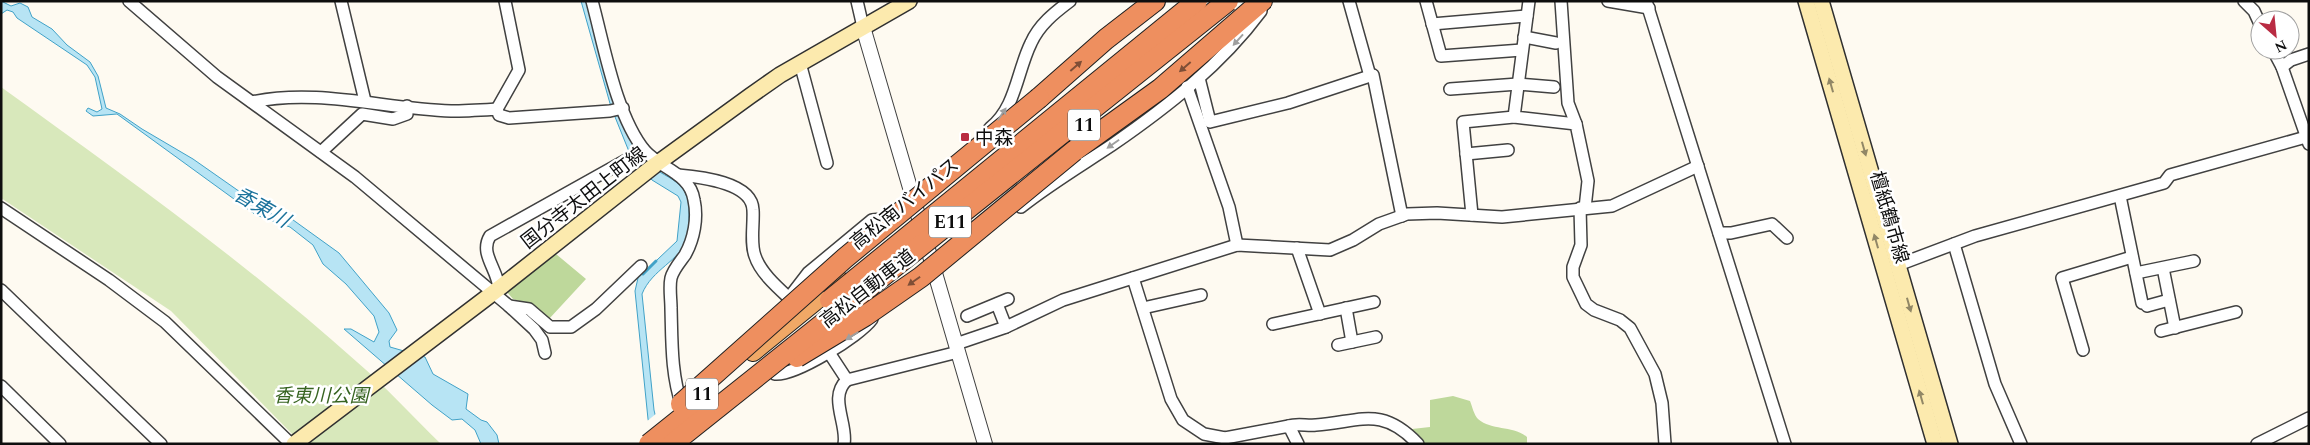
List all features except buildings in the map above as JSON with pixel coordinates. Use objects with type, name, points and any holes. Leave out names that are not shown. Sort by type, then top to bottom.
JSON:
[{"type":"highway","points":[[636,444],[845,258],[1039,98],[1106,39],[1155,1]]},
{"type":"highway","name":"高松南バイパス","points":[[640,444],[919,216],[1198,1]]},
{"type":"highway","name":"高松自動車道","points":[[648,444],[773,347],[1198,1]]},
{"type":"highway","name":"高松自動車道","points":[[672,444],[1228,1]]},
{"type":"highway","name":"11","points":[[691,442],[1240,1]]},
{"type":"highway","points":[[732,396],[865,316],[921,276],[1074,151],[1160,89],[1262,1]]},
{"type":"main road","name":"国分寺太田上町線","points":[[293,443],[492,293],[652,168],[750,96],[800,63],[909,1]]},
{"type":"main road","name":"檀紙鶴市線","points":[[1806,1],[1935,444]]},
{"type":"main road","name":"檀紙鶴市線","points":[[1821,1],[1950,444]]},
{"type":"street","points":[[129,1],[217,77],[354,177],[509,306],[534,329],[542,340],[545,353]]},
{"type":"street","points":[[341,1],[365,101]]},
{"type":"street","points":[[505,1],[519,70],[497,109],[499,115],[508,118],[617,110]]},
{"type":"street","points":[[592,1],[617,110],[638,153],[652,168],[678,175],[704,177],[737,188],[748,196],[753,206],[754,256],[763,270],[789,298]]},
{"type":"street","points":[[857,1],[984,444]]},
{"type":"street","points":[[912,190],[994,125],[1015,91],[1023,62],[1032,41],[1052,15],[1070,1]]},
{"type":"street","points":[[929,250],[953,257],[965,251],[1032,198],[1139,125],[1199,78],[1241,37],[1267,1]]},
{"type":"street","points":[[1349,1],[1370,76]]},
{"type":"street","points":[[1426,1],[1442,56],[1522,50]]},
{"type":"street","points":[[1514,117],[1529,1]]},
{"type":"street","points":[[1561,1],[1568,103],[1576,124],[1588,181],[1583,208],[1581,246],[1573,267],[1573,277],[1586,304],[1594,310],[1620,320],[1630,328],[1655,374],[1662,403],[1665,444]]},
{"type":"street","points":[[1608,1],[1647,5],[1786,444]]},
{"type":"street","points":[[1432,24],[1527,16]]},
{"type":"street","points":[[1524,37],[1556,43]]},
{"type":"street","points":[[2282,67],[2291,60],[2309,54]]},
{"type":"street","points":[[1898,265],[1954,244],[2164,183],[2170,175],[2308,141],[2304,114],[2278,60]]},
{"type":"street","points":[[800,63],[827,163]]},
{"type":"street","points":[[1205,123],[1288,102],[1373,75],[1402,216]]},
{"type":"street","points":[[1199,78],[1205,123],[1229,207],[1237,246]]},
{"type":"street","points":[[1450,89],[1518,84],[1554,87]]},
{"type":"street","points":[[1187,87],[1205,123]]},
{"type":"street","points":[[252,102],[284,97],[327,97],[450,111],[497,109]]},
{"type":"street","points":[[321,152],[362,114],[393,119],[407,114],[407,106]]},
{"type":"street","points":[[1472,215],[1463,122],[1514,117],[1576,124]]},
{"type":"street","points":[[1466,154],[1508,150]]},
{"type":"street","points":[[492,293],[498,278],[485,252],[485,244],[490,236],[638,153]]},
{"type":"street","points":[[844,444],[839,400],[841,385],[847,380],[957,348],[1064,300],[1237,246],[1330,250],[1353,240],[1379,224],[1402,216],[1437,213],[1502,217],[1612,206],[1698,166]]},
{"type":"street","points":[[678,175],[692,190],[696,213],[689,247],[671,279],[673,367],[691,442]]},
{"type":"street","points":[[2120,196],[2132,257],[2144,304],[2169,300]]},
{"type":"street","points":[[1,208],[109,280],[165,322],[293,443]]},
{"type":"street","points":[[734,367],[808,273],[872,220],[879,217],[919,216]]},
{"type":"street","points":[[1719,233],[1731,233],[1772,224],[1787,238]]},
{"type":"street","points":[[1954,244],[1995,384],[2021,444]]},
{"type":"street","points":[[1297,248],[1320,314]]},
{"type":"street","points":[[2083,350],[2062,278],[2132,257]]},
{"type":"street","points":[[2136,273],[2194,261]]},
{"type":"street","points":[[509,306],[528,309],[550,327],[572,327],[596,309],[640,266]]},
{"type":"street","points":[[2163,268],[2175,328]]},
{"type":"street","points":[[1134,278],[1171,399],[1183,420],[1204,434],[1225,438]]},
{"type":"street","points":[[775,374],[793,371],[869,324],[878,312],[887,291],[887,284]]},
{"type":"street","points":[[1,290],[161,444]]},
{"type":"street","points":[[1143,308],[1201,295]]},
{"type":"street","points":[[967,316],[1002,302],[1006,327]]},
{"type":"street","points":[[1273,324],[1374,302]]},
{"type":"street","points":[[1346,308],[1352,342]]},
{"type":"street","points":[[2161,331],[2236,312]]},
{"type":"street","points":[[1338,345],[1376,337]]},
{"type":"street","points":[[828,350],[847,380]]},
{"type":"street","points":[[1,386],[60,444]]},
{"type":"street","points":[[1208,444],[1225,438],[1289,426],[1315,425],[1364,417],[1376,418],[1399,428],[1418,444]]},
{"type":"street","points":[[2257,444],[2309,418]]},
{"type":"street","points":[[1289,426],[1298,444]]},
{"type":"green space","name":"香東川公園","points":[[1,87],[183,220],[271,289],[368,372],[441,444],[302,444],[171,311],[1,198]]},
{"type":"green space","points":[[556,254],[586,279],[549,319],[530,305],[513,299],[507,292]]},
{"type":"green space","points":[[1453,396],[1470,401],[1474,413],[1484,423],[1521,433],[1527,437],[1527,444],[1423,444],[1413,434],[1412,429],[1430,427],[1430,400]]},
{"type":"water","points":[[1,1],[11,6],[20,3],[28,7],[32,17],[52,29],[67,45],[90,62],[98,76],[106,108],[120,114],[193,159],[273,215],[289,217],[339,253],[389,313],[397,330],[389,341],[390,347],[425,357],[433,374],[468,394],[466,409],[487,422],[497,435],[499,444],[481,444],[475,430],[462,419],[452,420],[432,405],[344,329],[351,329],[374,342],[379,332],[374,316],[346,284],[323,264],[313,245],[290,227],[256,215],[117,114],[93,116],[86,111],[88,108],[97,112],[102,109],[95,77],[87,65],[17,18],[13,12],[7,10],[1,14]]},
{"type":"water","points":[[581,1],[589,1],[614,96],[636,150],[651,167],[677,183],[688,199],[689,229],[687,239],[678,253],[652,278],[642,294],[654,410],[662,444],[654,444],[648,419],[635,291],[638,278],[677,241],[681,202],[678,196],[652,180],[630,154],[611,107]]},
{"type":"pier","points":[[657,413],[664,443],[651,444],[646,422]]},
{"type":"waterway","points":[[643,274],[656,261]]},
{"type":"place","name":"中森","points":[[965,137]]},
{"type":"water label","name":"香東川","points":[[262,207]]}]
